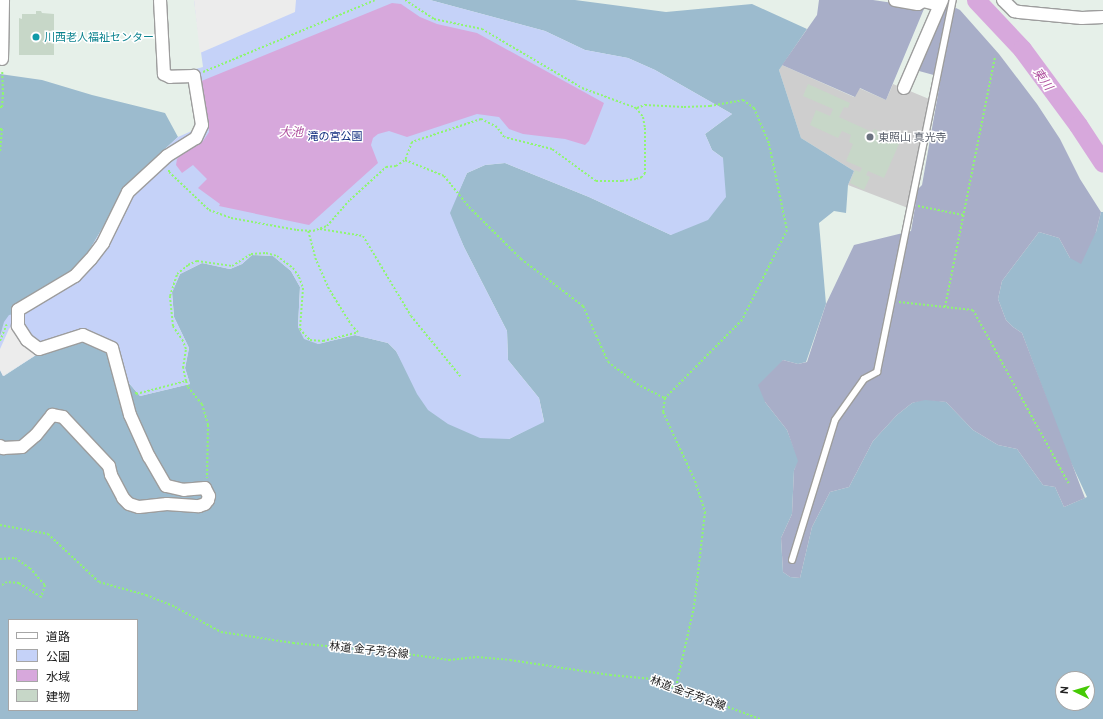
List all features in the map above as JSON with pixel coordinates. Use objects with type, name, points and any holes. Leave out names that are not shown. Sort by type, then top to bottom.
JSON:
[{"type":"street","points":[[2,59],[3,0]]},
{"type":"street","points":[[0,446],[3,448],[22,447],[36,435],[52,415],[63,417],[109,466],[111,475],[123,498],[129,504],[140,507],[167,504],[199,506],[205,504],[208,500],[209,496],[206,489],[184,490],[166,486],[149,457],[130,415],[112,348],[83,336],[39,349],[27,340],[18,326],[18,310],[75,276],[91,258],[103,243],[128,192],[167,156],[196,138],[202,124],[194,76],[170,77],[164,74],[160,0]]},
{"type":"street","points":[[894,0],[918,4],[923,1],[941,2],[904,88]]},
{"type":"street","points":[[1004,0],[1014,11],[1019,12],[1082,18],[1103,17]]},
{"type":"lane","points":[[792,560],[835,420],[864,379],[877,372],[953,0]]},
{"type":"path","points":[[194,76],[375,0]]},
{"type":"path","points":[[169,172],[209,210],[230,218],[308,231],[327,226],[350,200],[386,167],[396,166],[405,160],[412,142],[481,119],[497,127],[504,137],[552,149],[596,181],[622,181],[636,179],[642,177],[645,173],[643,117],[636,108],[582,88],[482,29],[434,19],[405,0]]},
{"type":"path","points":[[945,307],[995,56]]},
{"type":"path","points":[[0,107],[2,107],[3,94],[2,59]]},
{"type":"path","points":[[636,108],[645,105],[684,108],[710,106],[743,100],[754,108],[768,144],[787,230],[742,320],[665,398],[663,412],[695,481],[705,512],[694,606],[676,687]]},
{"type":"path","points":[[0,129],[2,129],[0,151]]},
{"type":"path","points":[[405,160],[444,176],[469,207],[521,258],[583,306],[608,362],[637,384],[665,398]]},
{"type":"path","points":[[911,205],[963,215]]},
{"type":"path","points":[[319,229],[363,236],[411,316],[461,377]]},
{"type":"path","points":[[206,489],[208,425],[202,404],[188,387],[186,382],[183,368],[186,349],[183,341],[173,326],[170,296],[177,274],[188,265],[197,261],[232,266],[251,254],[266,253],[277,256],[293,268],[299,277],[302,288],[300,329],[310,340],[323,342],[358,332],[329,289],[316,260],[308,231]]},
{"type":"path","points":[[892,301],[973,310],[1069,484]]},
{"type":"path","points":[[135,390],[136,394],[186,382]]},
{"type":"path","name":"林道 金子芳谷線","points":[[0,524],[48,534],[98,582],[146,595],[175,607],[221,632],[293,643],[393,652],[449,660],[477,657],[510,660],[610,675],[653,679],[760,719]]},
{"type":"path","points":[[0,560],[15,558],[30,568],[46,585],[41,597],[19,582],[6,582],[0,586]]},
{"type":"shaded area","points":[[194,0],[296,0],[295,12],[200,53]]},
{"type":"shaded area","points":[[430,0],[575,0],[666,12],[752,4],[807,29],[779,70],[801,138],[854,171],[848,185],[846,213],[834,211],[819,223],[826,304],[806,362],[798,364],[783,360],[765,402],[787,430],[799,461],[794,470],[792,514],[781,538],[783,572],[790,577],[800,578],[812,527],[830,492],[849,487],[873,441],[897,415],[912,403],[925,399],[946,402],[973,430],[998,445],[1017,449],[1043,485],[1055,487],[1064,507],[1087,497],[1067,454],[1022,333],[1006,320],[998,299],[1002,281],[1039,232],[1059,238],[1070,258],[1096,232],[1101,212],[1103,212],[1103,719],[0,719],[0,370],[4,376],[36,355],[84,340],[103,348],[113,360],[115,371],[128,382],[140,396],[190,384],[185,368],[189,348],[174,317],[172,292],[180,274],[202,263],[230,269],[242,264],[252,255],[273,256],[291,271],[300,287],[298,327],[318,344],[355,335],[388,343],[396,351],[404,365],[509,439],[544,421],[539,398],[508,360],[507,331],[464,247],[449,213],[467,173],[485,165],[505,163],[589,197],[671,235],[723,158],[712,150],[705,134],[732,114],[655,70],[628,58],[585,50],[545,31]]},
{"type":"shaded area","points":[[819,0],[873,0],[920,7],[926,4],[886,100],[860,88],[855,97],[782,65],[817,15]]},
{"type":"shaded area","points":[[944,7],[956,8],[960,10],[999,54],[1037,104],[1060,139],[1080,179],[1101,212],[1096,232],[1081,264],[1070,258],[1059,238],[1039,232],[1002,281],[998,299],[1006,320],[1022,333],[1085,498],[1064,507],[1055,487],[1043,485],[1017,449],[998,445],[973,430],[946,402],[925,400],[912,403],[897,415],[873,441],[849,487],[830,492],[812,527],[800,578],[790,577],[783,572],[781,538],[792,514],[794,470],[798,461],[787,430],[765,402],[758,385],[783,360],[798,364],[807,362],[826,304],[854,245],[911,231],[918,189],[922,185],[941,77],[919,71]]},
{"type":"shaded area","points":[[782,65],[854,97],[859,88],[886,100],[893,84],[929,99],[908,208],[848,185],[854,171],[801,138],[779,70]]},
{"type":"shaded area","points":[[0,74],[42,80],[92,95],[165,113],[178,137],[145,167],[116,205],[80,266],[14,314],[0,336]]},
{"type":"shaded area","points":[[14,323],[24,343],[36,355],[3,376],[0,370],[0,349],[9,329]]},
{"type":"green space","name":"滝の宮公園","points":[[194,0],[430,0],[545,31],[585,50],[628,58],[655,70],[732,114],[705,134],[712,150],[723,158],[726,197],[708,220],[671,235],[589,197],[505,163],[485,165],[467,173],[450,213],[464,247],[507,331],[508,360],[539,398],[544,422],[509,439],[480,438],[448,424],[428,410],[417,394],[396,351],[388,343],[355,335],[318,344],[304,339],[298,327],[300,287],[291,271],[273,256],[252,255],[242,264],[230,269],[202,263],[180,274],[172,293],[174,317],[189,348],[185,368],[190,384],[140,396],[128,382],[115,371],[113,360],[103,348],[84,340],[36,355],[3,376],[0,370],[0,336],[4,322],[9,315],[14,314],[80,266],[116,205],[145,167],[178,137],[194,130],[197,122],[191,89],[192,70],[203,67]]},
{"type":"water","name":"大池","points":[[392,3],[401,4],[420,17],[437,24],[477,33],[604,103],[589,141],[585,145],[565,139],[523,134],[509,129],[499,117],[477,114],[407,137],[389,131],[378,134],[373,138],[371,145],[378,163],[309,225],[219,206],[220,204],[198,188],[207,179],[193,165],[182,173],[176,165],[177,159],[182,153],[203,141],[209,132],[208,119],[199,82]]},
{"type":"building","name":"川西老人福祉センター","points":[[36,11],[54,14],[54,55],[19,55],[19,18],[22,19],[22,14],[36,14]]},
{"type":"building","name":"東照山 真光寺","points":[[808,84],[850,103],[848,108],[844,107],[839,117],[872,132],[874,129],[890,136],[888,139],[899,144],[884,178],[868,171],[866,175],[870,177],[864,190],[850,183],[855,170],[860,172],[862,168],[846,161],[853,144],[849,142],[851,135],[842,131],[838,138],[810,125],[816,110],[830,116],[833,109],[803,96]]},
{"type":"waterway","name":"東川","points":[[976,0],[1022,49],[1078,125],[1103,163]]},
{"type":"place","name":"川西老人福祉センター","points":[[36,37]]},
{"type":"place","name":"東照山 真光寺","points":[[870,137]]}]
